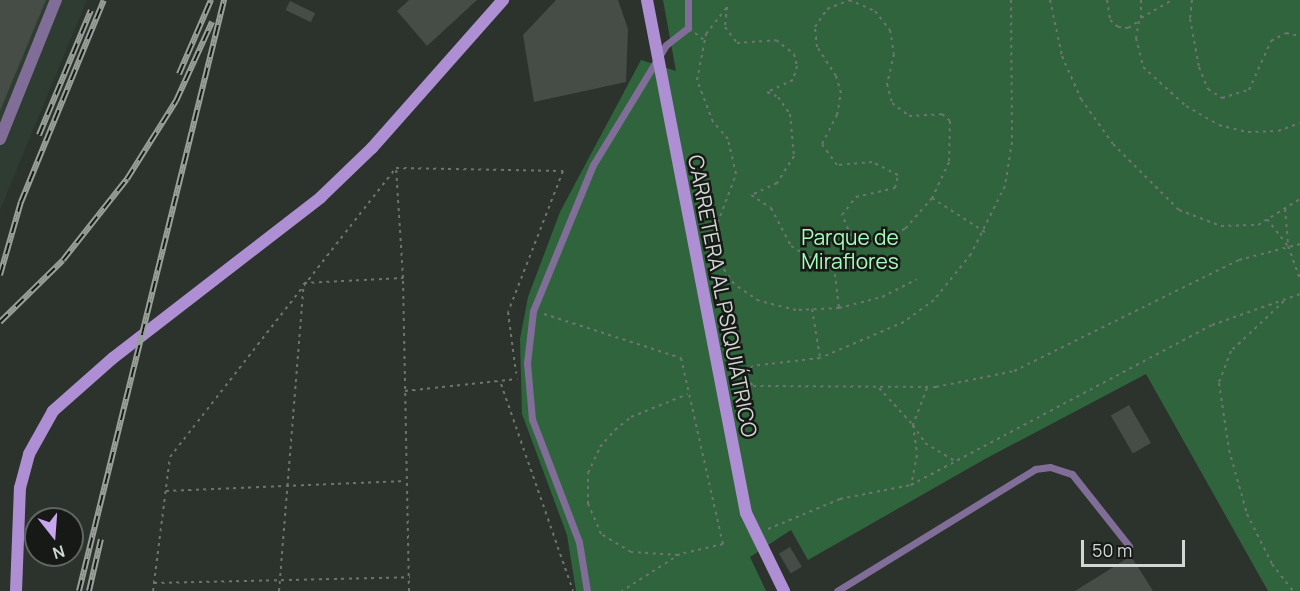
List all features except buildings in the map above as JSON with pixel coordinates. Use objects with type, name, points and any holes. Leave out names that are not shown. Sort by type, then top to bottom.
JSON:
[{"type":"street","points":[[0,139],[56,0]]},
{"type":"street","points":[[16,591],[17,515],[33,447],[66,399],[131,345],[321,197],[372,148],[502,0]]},
{"type":"street","name":"CARRETERA AL PSIQUIÁTRICO","points":[[647,0],[746,513],[784,591]]},
{"type":"lane","points":[[587,591],[579,542],[532,418],[527,363],[533,311],[593,165],[657,58],[688,28],[692,20],[688,0]]},
{"type":"lane","points":[[837,591],[1035,469],[1050,467],[1072,474],[1086,487],[1129,546]]},
{"type":"path","points":[[849,0],[875,11],[890,30],[894,54],[887,84],[892,103],[909,116],[948,115],[949,162],[932,198],[904,229],[890,237],[859,239],[845,230],[842,215],[850,201],[890,192],[898,175],[872,162],[837,165],[822,144],[837,115],[841,93],[836,76],[817,47],[815,27],[827,9],[838,2],[849,0]]},
{"type":"path","points":[[1011,0],[1012,142],[1005,186],[985,232],[934,300],[873,339],[820,358],[752,366],[747,381],[753,386],[928,387],[1014,371],[1191,282],[1288,246],[1300,244]]},
{"type":"path","points":[[1050,0],[1062,56],[1081,99],[1147,183],[1179,210],[1221,226],[1258,225],[1300,198]]},
{"type":"path","points":[[1107,0],[1110,20],[1118,27],[1128,28],[1139,21],[1136,38],[1143,67],[1186,106],[1219,125],[1248,132],[1278,131],[1300,123]]},
{"type":"path","points":[[1141,0],[1142,18],[1172,0]]},
{"type":"path","points":[[1192,0],[1190,19],[1200,73],[1208,89],[1222,98],[1249,90],[1275,38],[1290,32],[1300,36]]},
{"type":"path","points":[[838,308],[833,259],[809,257],[791,246],[771,208],[751,195],[777,183],[794,156],[790,114],[778,97],[767,92],[793,80],[797,61],[790,48],[776,40],[736,43],[725,27],[727,7],[706,34],[697,80],[713,122],[733,152],[736,174],[715,230],[719,262],[734,284],[759,301],[812,309],[838,308],[882,297],[917,279]]},
{"type":"path","points":[[396,168],[403,278],[409,591]]},
{"type":"path","points":[[153,591],[170,458],[304,283],[396,168]]},
{"type":"path","points":[[396,168],[563,171],[508,312],[517,381],[405,391]]},
{"type":"path","points":[[932,198],[985,232]]},
{"type":"path","points":[[1284,209],[1288,246],[1300,279]]},
{"type":"path","points":[[1267,219],[1288,246]]},
{"type":"path","points":[[304,283],[403,278]]},
{"type":"path","points":[[279,591],[304,283]]},
{"type":"path","points":[[764,530],[840,499],[911,485],[1212,325],[1300,294]]},
{"type":"path","points":[[1286,299],[1231,351],[1219,383],[1229,450],[1247,514],[1272,564],[1293,591]]},
{"type":"path","points":[[812,309],[820,358]]},
{"type":"path","points":[[533,311],[681,358],[723,544],[680,555],[622,591]]},
{"type":"path","points":[[501,383],[573,591]]},
{"type":"path","points":[[878,387],[913,425],[925,443],[957,462]]},
{"type":"path","points":[[911,485],[917,455],[913,425],[928,387]]},
{"type":"path","points":[[680,555],[631,552],[602,534],[588,504],[588,473],[600,447],[631,417],[688,394]]},
{"type":"path","points":[[166,491],[407,481]]},
{"type":"path","points":[[154,583],[410,577]]},
{"type":"shaded area","points":[[0,0],[87,0],[0,210]]},
{"type":"green space","name":"Parque de Miraflores","points":[[663,0],[1300,0],[1300,591],[1268,591],[1146,374],[985,459],[808,560],[791,530],[750,557],[766,591],[576,591],[567,535],[522,414],[520,339],[528,297],[560,212],[641,60],[676,71]]},
{"type":"railway","points":[[0,275],[21,202],[104,0]]},
{"type":"railway","points":[[179,74],[211,0]]},
{"type":"railway","points":[[79,591],[224,0]]},
{"type":"railway","points":[[39,135],[91,10]]},
{"type":"railway","points":[[0,322],[63,260],[127,179],[176,101],[212,22]]},
{"type":"railway","points":[[89,591],[101,539]]}]
